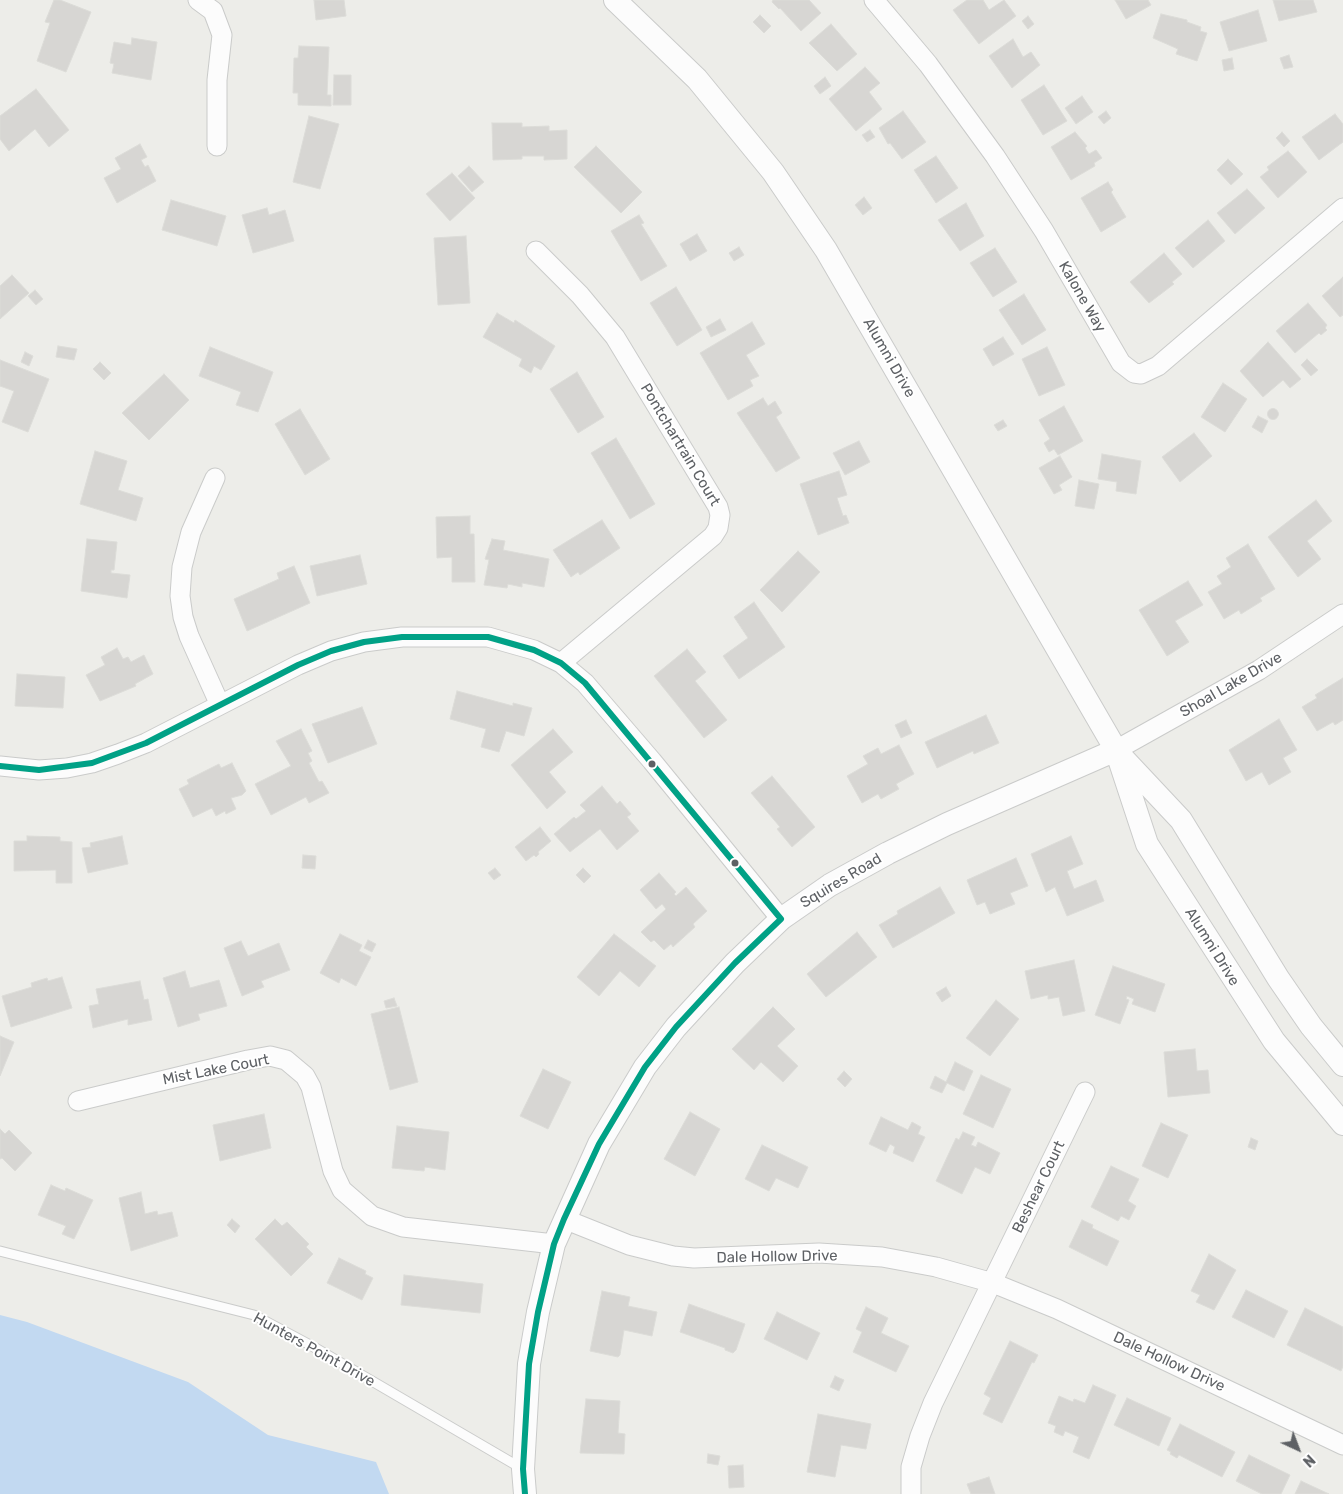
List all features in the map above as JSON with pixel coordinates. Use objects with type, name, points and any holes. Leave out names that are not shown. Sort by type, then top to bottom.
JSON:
[{"type":"street","points":[[198,0],[213,11],[222,35],[218,80],[217,146]]},
{"type":"street","name":"Alumni Drive","points":[[615,0],[697,79],[773,172],[826,250],[1116,750],[1146,844],[1274,1041],[1343,1124]]},
{"type":"street","name":"Kalone Way","points":[[874,0],[928,64],[995,156],[1044,231],[1120,363],[1134,373],[1141,374],[1158,366],[1343,208]]},
{"type":"street","name":"Pontchartrain Court","points":[[536,251],[580,295],[615,337],[718,507],[720,515],[718,528],[713,536],[562,663]]},
{"type":"street","points":[[215,478],[190,532],[182,567],[180,596],[182,617],[220,705]]},
{"type":"street","name":"Shoal Lake Drive","points":[[1116,750],[1260,670],[1343,614]]},
{"type":"street","points":[[0,766],[39,770],[92,763],[146,743],[272,678],[332,651],[364,642],[402,637],[488,637],[534,650],[562,663],[604,703],[781,919]]},
{"type":"street","name":"Alumni Drive","points":[[1116,750],[1181,820],[1278,978],[1343,1065]]},
{"type":"street","name":"Squires Road","points":[[525,1494],[523,1469],[529,1364],[538,1312],[554,1244],[564,1218],[599,1144],[645,1067],[676,1027],[735,963],[781,919],[830,886],[888,853],[947,824],[1116,750]]},
{"type":"street","name":"Mist Lake Court","points":[[78,1100],[248,1060],[270,1056],[286,1060],[305,1076],[311,1088],[333,1171],[342,1190],[372,1216],[403,1227],[554,1244]]},
{"type":"street","name":"Beshear Court","points":[[993,1283],[1085,1092]]},
{"type":"street","name":"Dale Hollow Drive","points":[[564,1218],[629,1245],[673,1256],[694,1258],[819,1253],[882,1257],[936,1267],[993,1283],[1074,1317],[1343,1445]]},
{"type":"street","points":[[911,1494],[911,1467],[920,1436],[993,1283]]},
{"type":"lane","name":"Hunters Point Drive","points":[[0,1250],[254,1315],[312,1346],[523,1469]]},
{"type":"water","points":[[0,1315],[27,1322],[188,1382],[268,1435],[376,1462],[389,1494],[0,1494]]},
{"type":"building","points":[[54,0],[60,0],[91,12],[66,72],[37,61],[50,23],[45,22]]},
{"type":"building","points":[[314,0],[344,0],[346,16],[316,20]]},
{"type":"building","points":[[773,0],[809,0],[821,13],[801,31],[772,2]]},
{"type":"building","points":[[967,0],[983,0],[989,10],[1004,0],[1016,16],[979,44],[953,10]]},
{"type":"building","points":[[1115,0],[1148,0],[1151,5],[1126,19]]},
{"type":"building","points":[[1273,0],[1313,0],[1317,12],[1279,21]]},
{"type":"building","points":[[1258,10],[1267,41],[1229,51],[1220,22]]},
{"type":"building","points":[[1161,14],[1187,20],[1187,22],[1201,27],[1200,31],[1207,33],[1197,61],[1176,54],[1178,49],[1153,38]]},
{"type":"building","points":[[760,15],[771,26],[764,33],[753,22]]},
{"type":"building","points":[[1028,16],[1034,24],[1028,29],[1022,21]]},
{"type":"building","points":[[831,24],[857,54],[837,71],[809,43]]},
{"type":"building","points":[[132,38],[157,42],[151,80],[112,73],[114,64],[110,63],[114,42],[131,45]]},
{"type":"building","points":[[1013,39],[1023,57],[1031,52],[1040,65],[1012,88],[989,56]]},
{"type":"building","points":[[299,46],[329,47],[327,95],[331,95],[331,106],[298,105],[298,93],[293,93],[294,58],[298,58]]},
{"type":"building","points":[[1289,55],[1293,67],[1284,69],[1280,58]]},
{"type":"building","points":[[1232,58],[1234,69],[1224,71],[1222,60]]},
{"type":"building","points":[[865,67],[880,83],[869,92],[882,109],[856,131],[829,99]]},
{"type":"building","points":[[334,75],[351,75],[351,105],[333,105]]},
{"type":"building","points":[[825,77],[831,86],[820,94],[814,86]]},
{"type":"building","points":[[1044,85],[1067,121],[1043,135],[1021,100]]},
{"type":"building","points":[[36,89],[69,130],[49,147],[35,129],[9,151],[0,139],[0,116]]},
{"type":"building","points":[[1082,96],[1093,112],[1076,124],[1065,108]]},
{"type":"building","points":[[903,111],[926,142],[902,159],[890,143],[888,144],[879,128]]},
{"type":"building","points":[[1106,111],[1111,118],[1104,124],[1098,117]]},
{"type":"building","points":[[1335,114],[1343,124],[1343,142],[1319,160],[1302,137]]},
{"type":"building","points":[[309,116],[339,124],[320,189],[293,182]]},
{"type":"building","points":[[492,123],[522,123],[522,127],[549,126],[549,131],[567,130],[567,159],[544,160],[544,156],[522,156],[522,159],[493,160]]},
{"type":"building","points":[[870,130],[875,137],[867,142],[862,135]]},
{"type":"building","points":[[1075,132],[1087,146],[1085,148],[1089,154],[1096,150],[1102,158],[1094,163],[1095,166],[1071,180],[1051,147]]},
{"type":"building","points":[[1282,132],[1290,141],[1284,147],[1276,138]]},
{"type":"building","points":[[140,144],[147,157],[141,160],[145,167],[148,165],[156,181],[117,203],[104,178],[121,169],[115,158]]},
{"type":"building","points":[[596,146],[642,192],[621,213],[574,167]]},
{"type":"building","points":[[1288,151],[1307,172],[1278,198],[1260,177],[1269,170],[1267,167]]},
{"type":"building","points":[[936,156],[958,188],[936,203],[914,170]]},
{"type":"building","points":[[1228,159],[1243,174],[1231,185],[1217,170]]},
{"type":"building","points":[[469,166],[484,182],[472,192],[458,176]]},
{"type":"building","points":[[452,173],[475,198],[450,221],[426,194]]},
{"type":"building","points":[[1108,182],[1113,190],[1111,192],[1126,217],[1101,232],[1081,198]]},
{"type":"building","points":[[1247,189],[1265,208],[1235,234],[1217,213]]},
{"type":"building","points":[[864,197],[872,208],[863,215],[855,205]]},
{"type":"building","points":[[171,200],[226,216],[217,246],[162,230]]},
{"type":"building","points":[[966,203],[984,236],[960,251],[938,220]]},
{"type":"building","points":[[267,208],[269,215],[285,210],[294,241],[253,253],[242,215]]},
{"type":"building","points":[[639,215],[644,223],[641,224],[667,266],[641,281],[611,231]]},
{"type":"building","points":[[1208,220],[1225,241],[1193,268],[1175,248]]},
{"type":"building","points":[[697,234],[707,251],[690,261],[680,244]]},
{"type":"building","points":[[466,236],[470,303],[438,305],[434,238]]},
{"type":"building","points":[[739,247],[744,255],[734,261],[729,253]]},
{"type":"building","points":[[995,248],[1017,282],[993,297],[970,263]]},
{"type":"building","points":[[1164,253],[1182,274],[1172,282],[1174,284],[1149,303],[1130,282]]},
{"type":"building","points":[[12,275],[29,293],[0,319],[0,286]]},
{"type":"building","points":[[1343,277],[1343,315],[1340,317],[1322,296]]},
{"type":"building","points":[[676,287],[702,330],[677,346],[650,303]]},
{"type":"building","points":[[35,290],[43,299],[36,305],[28,296]]},
{"type":"building","points":[[1024,294],[1046,330],[1022,345],[999,310]]},
{"type":"building","points":[[1308,303],[1327,325],[1325,328],[1327,330],[1321,335],[1319,333],[1295,353],[1276,331]]},
{"type":"building","points":[[497,313],[514,323],[515,320],[555,346],[541,370],[534,366],[531,373],[519,366],[522,359],[483,337]]},
{"type":"building","points":[[720,319],[726,330],[711,337],[706,327]]},
{"type":"building","points":[[752,322],[765,344],[746,355],[759,376],[750,380],[753,386],[728,400],[700,353]]},
{"type":"building","points":[[1003,337],[1014,354],[993,366],[983,349]]},
{"type":"building","points":[[1268,342],[1301,379],[1290,388],[1283,380],[1263,397],[1240,371]]},
{"type":"building","points":[[58,346],[77,349],[74,360],[56,357]]},
{"type":"building","points":[[210,347],[273,372],[258,412],[236,405],[241,392],[199,376]]},
{"type":"building","points":[[1047,347],[1065,385],[1039,396],[1022,359]]},
{"type":"building","points":[[25,352],[33,356],[29,366],[21,362]]},
{"type":"building","points":[[1307,359],[1318,370],[1311,376],[1301,365]]},
{"type":"building","points":[[0,360],[49,379],[28,432],[2,422],[14,391],[0,386]]},
{"type":"building","points":[[100,362],[111,373],[104,380],[93,369]]},
{"type":"building","points":[[577,372],[604,417],[578,433],[550,389]]},
{"type":"building","points":[[164,374],[189,400],[149,440],[122,413]]},
{"type":"building","points":[[1223,383],[1247,399],[1225,432],[1201,417]]},
{"type":"building","points":[[763,398],[768,406],[775,401],[782,413],[776,417],[800,458],[776,472],[737,413]]},
{"type":"building","points":[[1064,406],[1083,441],[1058,455],[1054,449],[1049,452],[1044,443],[1050,439],[1039,420]]},
{"type":"building","points":[[300,409],[330,459],[305,475],[275,424]]},
{"type":"building","points":[[1271,409],[1275,409],[1278,414],[1277,418],[1271,419],[1268,416],[1268,412]]},
{"type":"building","points":[[1258,416],[1268,421],[1262,433],[1252,427]]},
{"type":"building","points":[[1003,420],[1007,426],[998,431],[994,425]]},
{"type":"building","points":[[1194,433],[1212,456],[1180,482],[1162,457]]},
{"type":"building","points":[[616,438],[655,504],[630,519],[591,453]]},
{"type":"building","points":[[859,441],[870,462],[845,475],[833,453]]},
{"type":"building","points":[[95,451],[127,461],[118,490],[143,498],[136,521],[80,504]]},
{"type":"building","points":[[1102,454],[1141,461],[1136,494],[1116,491],[1117,482],[1098,479]]},
{"type":"building","points":[[1060,456],[1072,477],[1059,485],[1062,490],[1054,494],[1039,468]]},
{"type":"building","points":[[839,471],[847,495],[837,498],[843,516],[846,515],[849,523],[818,535],[800,484]]},
{"type":"building","points":[[1079,480],[1099,484],[1094,509],[1075,506]]},
{"type":"building","points":[[1316,500],[1332,521],[1307,541],[1321,559],[1298,577],[1268,537]]},
{"type":"building","points":[[470,516],[470,534],[474,534],[475,582],[452,582],[452,557],[437,558],[436,517]]},
{"type":"building","points":[[602,520],[620,548],[580,575],[578,572],[571,577],[553,550]]},
{"type":"building","points":[[87,539],[117,542],[114,570],[111,570],[111,573],[130,575],[127,598],[81,591]]},
{"type":"building","points":[[492,539],[505,541],[503,550],[549,559],[544,587],[522,583],[522,587],[508,584],[507,588],[484,585],[489,560],[485,559]]},
{"type":"building","points":[[1248,544],[1275,589],[1260,598],[1262,601],[1241,614],[1239,610],[1224,619],[1208,592],[1222,584],[1217,576],[1231,567],[1226,558]]},
{"type":"building","points":[[798,551],[820,572],[782,612],[760,590]]},
{"type":"building","points":[[360,555],[367,584],[317,596],[310,566]]},
{"type":"building","points":[[294,566],[310,603],[247,631],[234,599],[279,579],[277,573]]},
{"type":"building","points":[[1188,581],[1203,605],[1175,621],[1189,642],[1167,656],[1139,610]]},
{"type":"building","points":[[754,602],[785,647],[739,679],[723,656],[748,638],[734,617]]},
{"type":"building","points":[[117,648],[123,659],[128,657],[131,662],[144,655],[153,674],[135,684],[136,686],[100,701],[86,675],[105,665],[101,657]]},
{"type":"building","points":[[687,649],[706,672],[695,681],[727,720],[704,738],[654,676]]},
{"type":"building","points":[[17,674],[65,677],[63,708],[15,706]]},
{"type":"building","points":[[1343,678],[1343,720],[1335,725],[1333,722],[1317,731],[1302,707],[1317,698],[1315,695]]},
{"type":"building","points":[[457,691],[513,706],[513,703],[532,708],[524,736],[506,731],[499,752],[481,747],[486,729],[450,719]]},
{"type":"building","points":[[362,707],[377,744],[328,763],[312,724]]},
{"type":"building","points":[[986,715],[999,743],[974,754],[973,751],[937,768],[925,742]]},
{"type":"building","points":[[1279,719],[1297,750],[1283,758],[1291,772],[1269,785],[1262,772],[1246,781],[1229,750]]},
{"type":"building","points":[[906,720],[912,733],[901,738],[895,725]]},
{"type":"building","points":[[301,729],[312,751],[308,753],[312,761],[309,763],[319,782],[322,781],[329,793],[309,803],[306,797],[271,815],[255,784],[291,766],[276,741]]},
{"type":"building","points":[[553,729],[573,752],[549,772],[566,792],[547,809],[511,765]]},
{"type":"building","points":[[899,745],[914,774],[896,784],[899,789],[881,799],[878,794],[862,803],[847,776],[868,764],[863,756],[878,748],[881,754]]},
{"type":"building","points":[[232,763],[246,791],[242,795],[231,798],[236,809],[226,814],[225,811],[216,816],[212,808],[193,817],[179,789],[189,784],[187,780],[219,764],[221,768]]},
{"type":"building","points":[[772,776],[815,827],[792,847],[777,829],[780,827],[751,793]]},
{"type":"building","points":[[602,786],[617,804],[620,801],[631,814],[627,817],[639,831],[617,850],[600,829],[570,852],[554,834],[574,817],[576,819],[586,811],[580,805]]},
{"type":"building","points":[[540,827],[551,841],[538,852],[539,854],[536,857],[534,855],[526,861],[515,847]]},
{"type":"building","points":[[27,836],[60,837],[60,841],[72,842],[72,883],[56,883],[56,870],[14,871],[14,841],[27,841]]},
{"type":"building","points":[[122,836],[128,864],[88,873],[82,848],[91,847],[90,843]]},
{"type":"building","points":[[1071,836],[1083,864],[1067,871],[1074,889],[1096,880],[1104,901],[1067,916],[1055,887],[1046,892],[1031,854]]},
{"type":"building","points":[[303,855],[316,856],[315,869],[302,868]]},
{"type":"building","points":[[1016,858],[1028,886],[1010,893],[1015,904],[990,914],[985,902],[977,905],[967,880]]},
{"type":"building","points":[[495,868],[501,875],[494,880],[488,873]]},
{"type":"building","points":[[583,868],[591,876],[584,883],[576,875]]},
{"type":"building","points":[[659,873],[676,892],[674,894],[676,896],[686,887],[707,911],[693,924],[695,927],[673,947],[671,944],[664,950],[654,940],[651,942],[641,932],[666,909],[662,904],[656,909],[640,890]]},
{"type":"building","points":[[940,887],[955,913],[893,948],[879,925],[898,914],[897,911]]},
{"type":"building","points":[[857,932],[877,957],[826,997],[807,974]]},
{"type":"building","points":[[340,934],[362,945],[359,951],[371,957],[356,986],[341,978],[339,983],[320,973]]},
{"type":"building","points":[[614,934],[656,966],[639,987],[620,971],[599,996],[577,977]]},
{"type":"building","points":[[368,940],[376,944],[372,952],[364,948]]},
{"type":"building","points":[[241,941],[248,956],[279,943],[290,970],[261,981],[264,987],[242,996],[224,948]]},
{"type":"building","points":[[1074,960],[1085,1011],[1063,1016],[1059,997],[1048,999],[1048,995],[1031,999],[1025,971]]},
{"type":"building","points":[[1113,966],[1165,984],[1155,1012],[1132,1004],[1134,999],[1127,996],[1126,999],[1129,1000],[1120,1024],[1095,1015]]},
{"type":"building","points":[[185,971],[190,988],[219,980],[227,1006],[198,1014],[200,1020],[178,1027],[163,978]]},
{"type":"building","points":[[62,977],[72,1008],[11,1027],[2,996],[32,987],[31,983],[47,978],[48,981]]},
{"type":"building","points":[[140,981],[144,1000],[148,999],[152,1020],[128,1025],[128,1019],[93,1028],[89,1006],[99,1004],[96,989]]},
{"type":"building","points":[[946,987],[951,996],[942,1002],[936,993]]},
{"type":"building","points":[[394,998],[397,1006],[386,1008],[384,1001]]},
{"type":"building","points":[[996,1000],[1019,1019],[990,1056],[966,1038]]},
{"type":"building","points":[[399,1007],[418,1082],[390,1090],[371,1014]]},
{"type":"building","points":[[773,1007],[795,1029],[777,1046],[798,1066],[783,1082],[761,1062],[754,1070],[732,1049]]},
{"type":"building","points":[[0,1036],[14,1042],[0,1076]]},
{"type":"building","points":[[1195,1049],[1197,1071],[1208,1070],[1210,1093],[1168,1097],[1164,1052]]},
{"type":"building","points":[[955,1062],[973,1071],[964,1091],[947,1083],[942,1093],[930,1088],[935,1076],[946,1082]]},
{"type":"building","points":[[543,1069],[571,1082],[548,1129],[520,1116]]},
{"type":"building","points":[[844,1071],[852,1079],[845,1087],[837,1079]]},
{"type":"building","points":[[981,1075],[1011,1089],[993,1128],[963,1114]]},
{"type":"building","points":[[690,1112],[720,1129],[695,1176],[664,1159]]},
{"type":"building","points":[[264,1114],[271,1148],[220,1161],[213,1125]]},
{"type":"building","points":[[881,1117],[908,1130],[912,1122],[921,1127],[918,1134],[925,1137],[913,1162],[893,1153],[895,1147],[890,1144],[886,1152],[869,1144]]},
{"type":"building","points":[[1161,1123],[1188,1135],[1168,1178],[1142,1166]]},
{"type":"building","points":[[397,1126],[449,1132],[445,1170],[425,1167],[424,1171],[392,1168]]},
{"type":"building","points":[[0,1129],[5,1134],[9,1130],[32,1153],[15,1171],[2,1158],[0,1159]]},
{"type":"building","points":[[963,1132],[975,1137],[971,1145],[976,1147],[978,1142],[1000,1153],[990,1174],[975,1167],[962,1194],[936,1181],[956,1138],[959,1140]]},
{"type":"building","points":[[1251,1138],[1258,1141],[1255,1150],[1248,1147]]},
{"type":"building","points":[[762,1145],[808,1167],[798,1188],[776,1178],[769,1191],[745,1179]]},
{"type":"building","points":[[1111,1166],[1139,1179],[1128,1201],[1136,1206],[1129,1220],[1121,1216],[1118,1221],[1091,1207]]},
{"type":"building","points":[[51,1185],[65,1191],[66,1188],[93,1200],[74,1239],[62,1234],[66,1226],[38,1215]]},
{"type":"building","points":[[141,1192],[145,1214],[157,1211],[158,1215],[172,1212],[178,1236],[131,1251],[119,1198]]},
{"type":"building","points":[[232,1219],[240,1226],[235,1233],[227,1225]]},
{"type":"building","points":[[275,1219],[282,1226],[287,1222],[309,1244],[306,1247],[313,1254],[291,1276],[255,1239]]},
{"type":"building","points":[[1082,1220],[1093,1225],[1092,1228],[1119,1241],[1107,1266],[1069,1247]]},
{"type":"building","points":[[1209,1254],[1236,1270],[1214,1310],[1196,1302],[1200,1295],[1191,1291]]},
{"type":"building","points":[[339,1258],[366,1271],[365,1274],[373,1278],[362,1300],[327,1283]]},
{"type":"building","points":[[404,1275],[483,1284],[480,1313],[401,1305]]},
{"type":"building","points":[[1246,1290],[1288,1311],[1274,1338],[1232,1317]]},
{"type":"building","points":[[602,1291],[630,1297],[628,1306],[657,1312],[652,1336],[624,1330],[620,1355],[618,1357],[590,1351]]},
{"type":"building","points":[[689,1304],[745,1324],[736,1350],[733,1353],[725,1350],[725,1348],[680,1332]]},
{"type":"building","points":[[866,1307],[888,1318],[881,1333],[909,1346],[896,1372],[853,1352],[862,1332],[856,1329]]},
{"type":"building","points":[[1305,1308],[1343,1327],[1343,1366],[1341,1371],[1287,1345]]},
{"type":"building","points":[[777,1312],[820,1333],[807,1360],[764,1339]]},
{"type":"building","points":[[1010,1341],[1038,1355],[1034,1363],[1032,1362],[1002,1423],[983,1414],[991,1398],[984,1394]]},
{"type":"building","points":[[835,1376],[844,1380],[839,1391],[830,1387]]},
{"type":"building","points":[[1093,1385],[1116,1395],[1089,1459],[1073,1452],[1079,1437],[1065,1431],[1063,1436],[1054,1432],[1056,1426],[1048,1423],[1059,1396],[1073,1402],[1074,1399],[1085,1403]]},
{"type":"building","points":[[1127,1398],[1171,1418],[1159,1446],[1114,1425]]},
{"type":"building","points":[[586,1399],[620,1401],[618,1433],[625,1434],[624,1454],[580,1453]]},
{"type":"building","points":[[818,1414],[871,1424],[866,1449],[841,1445],[835,1477],[807,1472]]},
{"type":"building","points":[[1180,1424],[1235,1452],[1222,1477],[1179,1455],[1177,1458],[1170,1454],[1171,1452],[1167,1450]]},
{"type":"building","points":[[708,1454],[720,1456],[718,1465],[707,1463]]},
{"type":"building","points":[[1249,1455],[1290,1475],[1281,1494],[1262,1494],[1236,1481]]},
{"type":"building","points":[[743,1465],[744,1487],[729,1488],[728,1466]]},
{"type":"building","points":[[989,1477],[995,1494],[971,1494],[967,1484]]},
{"type":"building","points":[[1301,1481],[1329,1494],[1295,1494]]},
{"type":"transit line","points":[[0,766],[39,770],[92,763],[146,743],[298,665],[331,651],[364,642],[402,637],[488,637],[534,650],[561,663],[585,683],[781,919]]},
{"type":"transit line","points":[[525,1494],[523,1469],[529,1364],[538,1312],[554,1244],[564,1219],[599,1144],[645,1067],[676,1027],[735,963],[781,919]]}]
